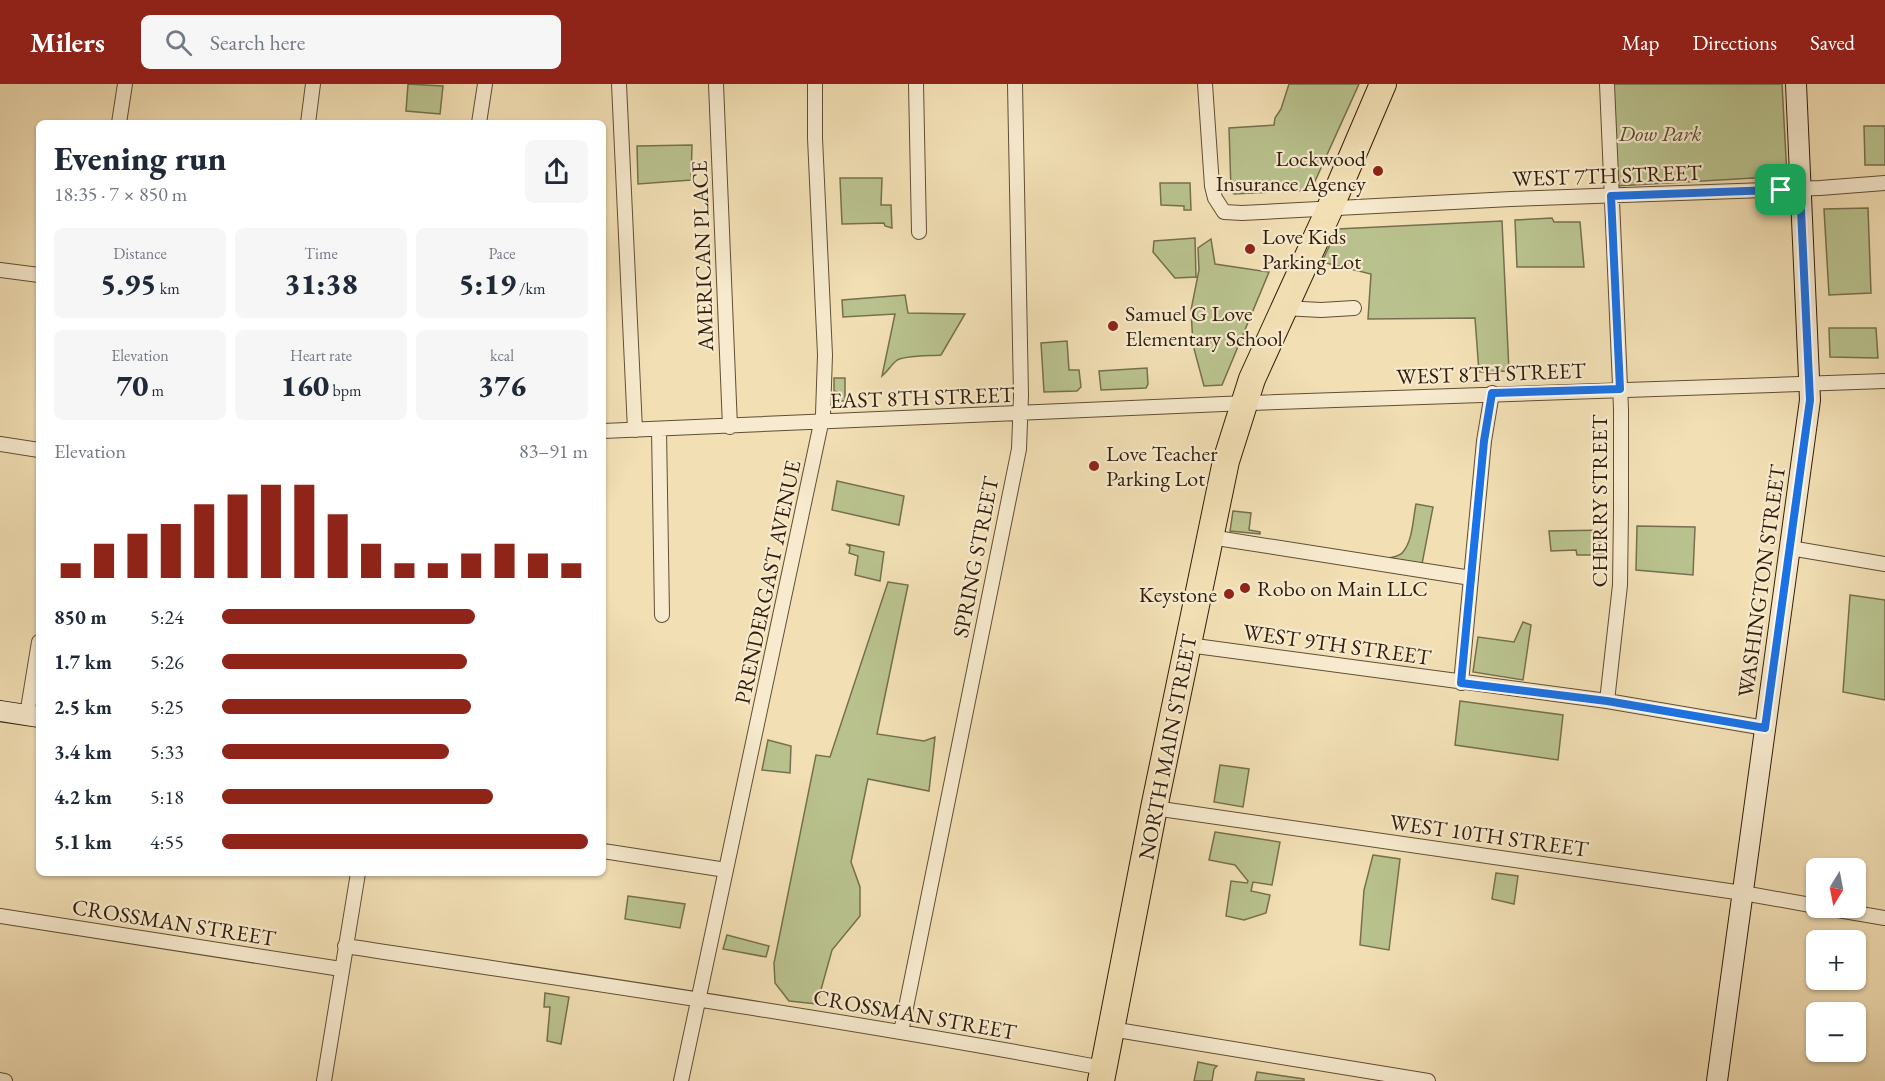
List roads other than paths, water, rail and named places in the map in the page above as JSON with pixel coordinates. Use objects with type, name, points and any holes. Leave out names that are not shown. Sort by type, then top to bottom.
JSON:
[{"type":"highway","name":"NORTH MAIN STREET","points":[[1102,1075],[1122,1030],[1154,808],[1226,460],[1252,379],[1330,208],[1383,84]]},
{"type":"main road","name":"WASHINGTON STREET","points":[[1717,1081],[1810,400],[1796,84]]},
{"type":"main road","points":[[0,711],[33,716]]},
{"type":"street","points":[[119,120],[125,84]]},
{"type":"street","points":[[308,120],[313,84]]},
{"type":"street","points":[[479,120],[485,84]]},
{"type":"street","points":[[619,84],[635,430]]},
{"type":"street","name":"AMERICAN PLACE","points":[[716,84],[730,427]]},
{"type":"street","name":"PRENDERGAST AVENUE","points":[[681,1081],[822,422],[825,355],[815,138],[815,84]]},
{"type":"street","points":[[916,84],[919,231]]},
{"type":"street","name":"SPRING STREET","points":[[901,1032],[1018,450],[1021,414],[1015,84]]},
{"type":"street","name":"WEST 7TH STREET","points":[[1205,84],[1212,186],[1215,198],[1224,212],[1800,189],[1885,183]]},
{"type":"street","name":"CHERRY STREET","points":[[1607,84],[1620,389],[1620,585],[1607,701]]},
{"type":"street","points":[[0,270],[36,275]]},
{"type":"street","points":[[1283,308],[1321,310],[1354,308]]},
{"type":"street","name":"WEST 8TH STREET","points":[[1243,404],[1492,393],[1885,381]]},
{"type":"street","points":[[1461,683],[1484,441],[1492,393]]},
{"type":"street","name":"EAST 8TH STREET","points":[[606,431],[1243,404]]},
{"type":"street","points":[[658,429],[662,615]]},
{"type":"street","points":[[0,444],[36,450]]},
{"type":"street","points":[[1210,537],[1471,578]]},
{"type":"street","points":[[1790,548],[1885,564]]},
{"type":"street","name":"WEST 9TH STREET","points":[[1188,645],[1607,701],[1765,728]]},
{"type":"street","points":[[33,716],[36,679]]},
{"type":"street","name":"WEST 10TH STREET","points":[[1154,808],[1743,893],[1806,904]]},
{"type":"street","points":[[606,851],[726,870]]},
{"type":"street","points":[[324,1081],[357,876]]},
{"type":"street","points":[[1866,915],[1885,918]]},
{"type":"street","name":"CROSSMAN STREET","points":[[0,916],[341,969]]},
{"type":"street","name":"CROSSMAN STREET","points":[[345,946],[720,1002],[901,1032],[1102,1075]]},
{"type":"street","points":[[1122,1030],[1428,1081]]},
{"type":"street","points":[[0,1080],[5,1081]]},
{"type":"place","name":"Lockwood Insurance Agency","points":[[1378,171]]},
{"type":"place","name":"Love Kids Parking Lot","points":[[1250,249]]},
{"type":"place","name":"Samuel G Love Elementary School","points":[[1113,326]]},
{"type":"place","name":"Love Teacher Parking Lot","points":[[1094,466]]},
{"type":"place","name":"Robo on Main LLC","points":[[1245,588]]},
{"type":"place","name":"Keystone","points":[[1229,594]]},
{"type":"park label","name":"Dow Park","points":[[1660,133]]}]
